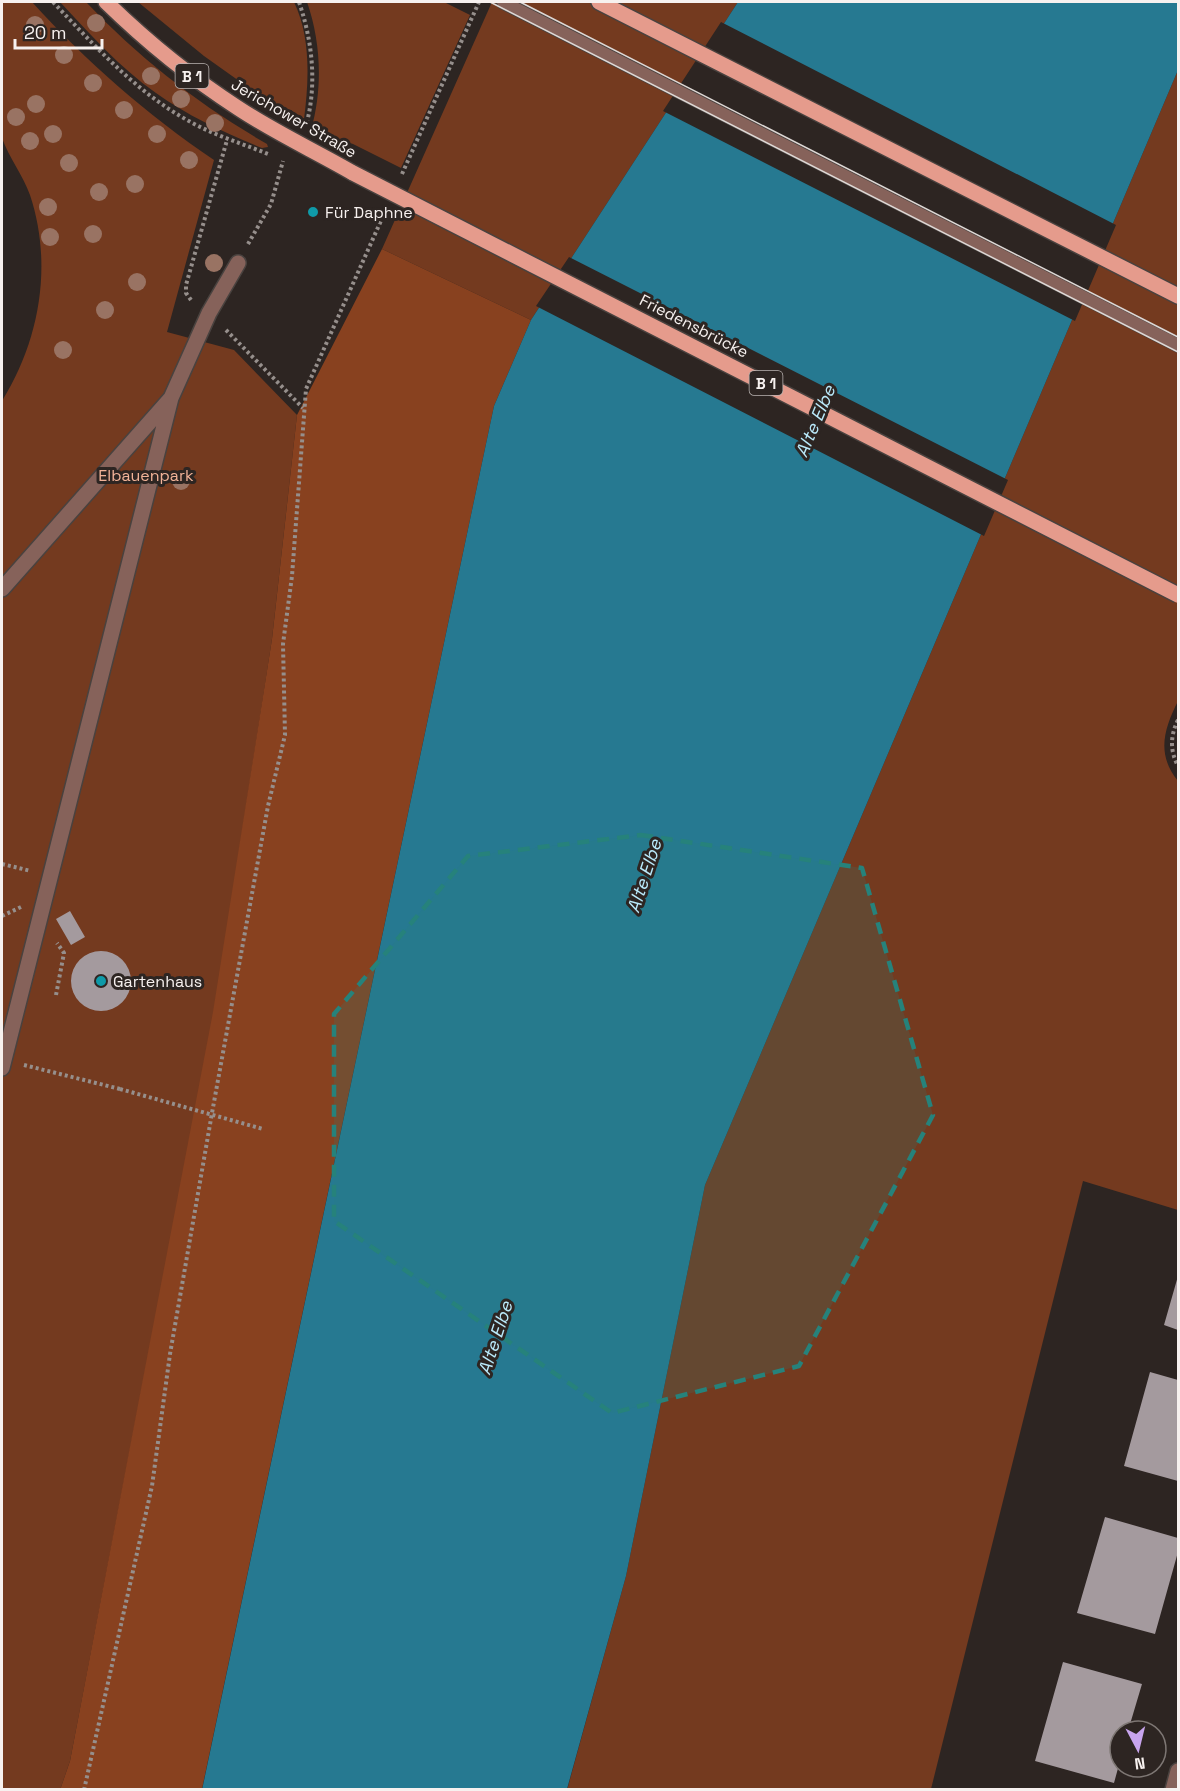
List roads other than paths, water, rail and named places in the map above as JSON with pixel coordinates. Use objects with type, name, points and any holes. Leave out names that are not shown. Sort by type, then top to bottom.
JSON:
[{"type":"main road","name":"Jerichower Straße","points":[[106,2],[161,52],[223,98],[353,173]]},
{"type":"main road","points":[[599,2],[1179,296]]},
{"type":"main road","name":"Friedensbrücke","points":[[353,173],[1179,595]]},
{"type":"street","points":[[3,1064],[171,398],[209,313],[238,263]]},
{"type":"street","points":[[2,589],[171,398]]},
{"type":"street","points":[[1173,1790],[1179,1771]]},
{"type":"lane","points":[[503,2],[1179,345]]},
{"type":"water","name":"Alte Elbe","points":[[738,2],[1178,2],[1178,70],[705,1185],[626,1576],[567,1789],[202,1790],[494,406],[531,320]]},
{"type":"tram line","points":[[490,2],[1178,352]]},
{"type":"tram line","points":[[520,2],[1178,337]]},
{"type":"place","name":"Für Daphne","points":[[313,212]]},
{"type":"place","name":"Gartenhaus","points":[[101,981]]},
{"type":"park label","name":"Elbauenpark","points":[[146,475]]}]
